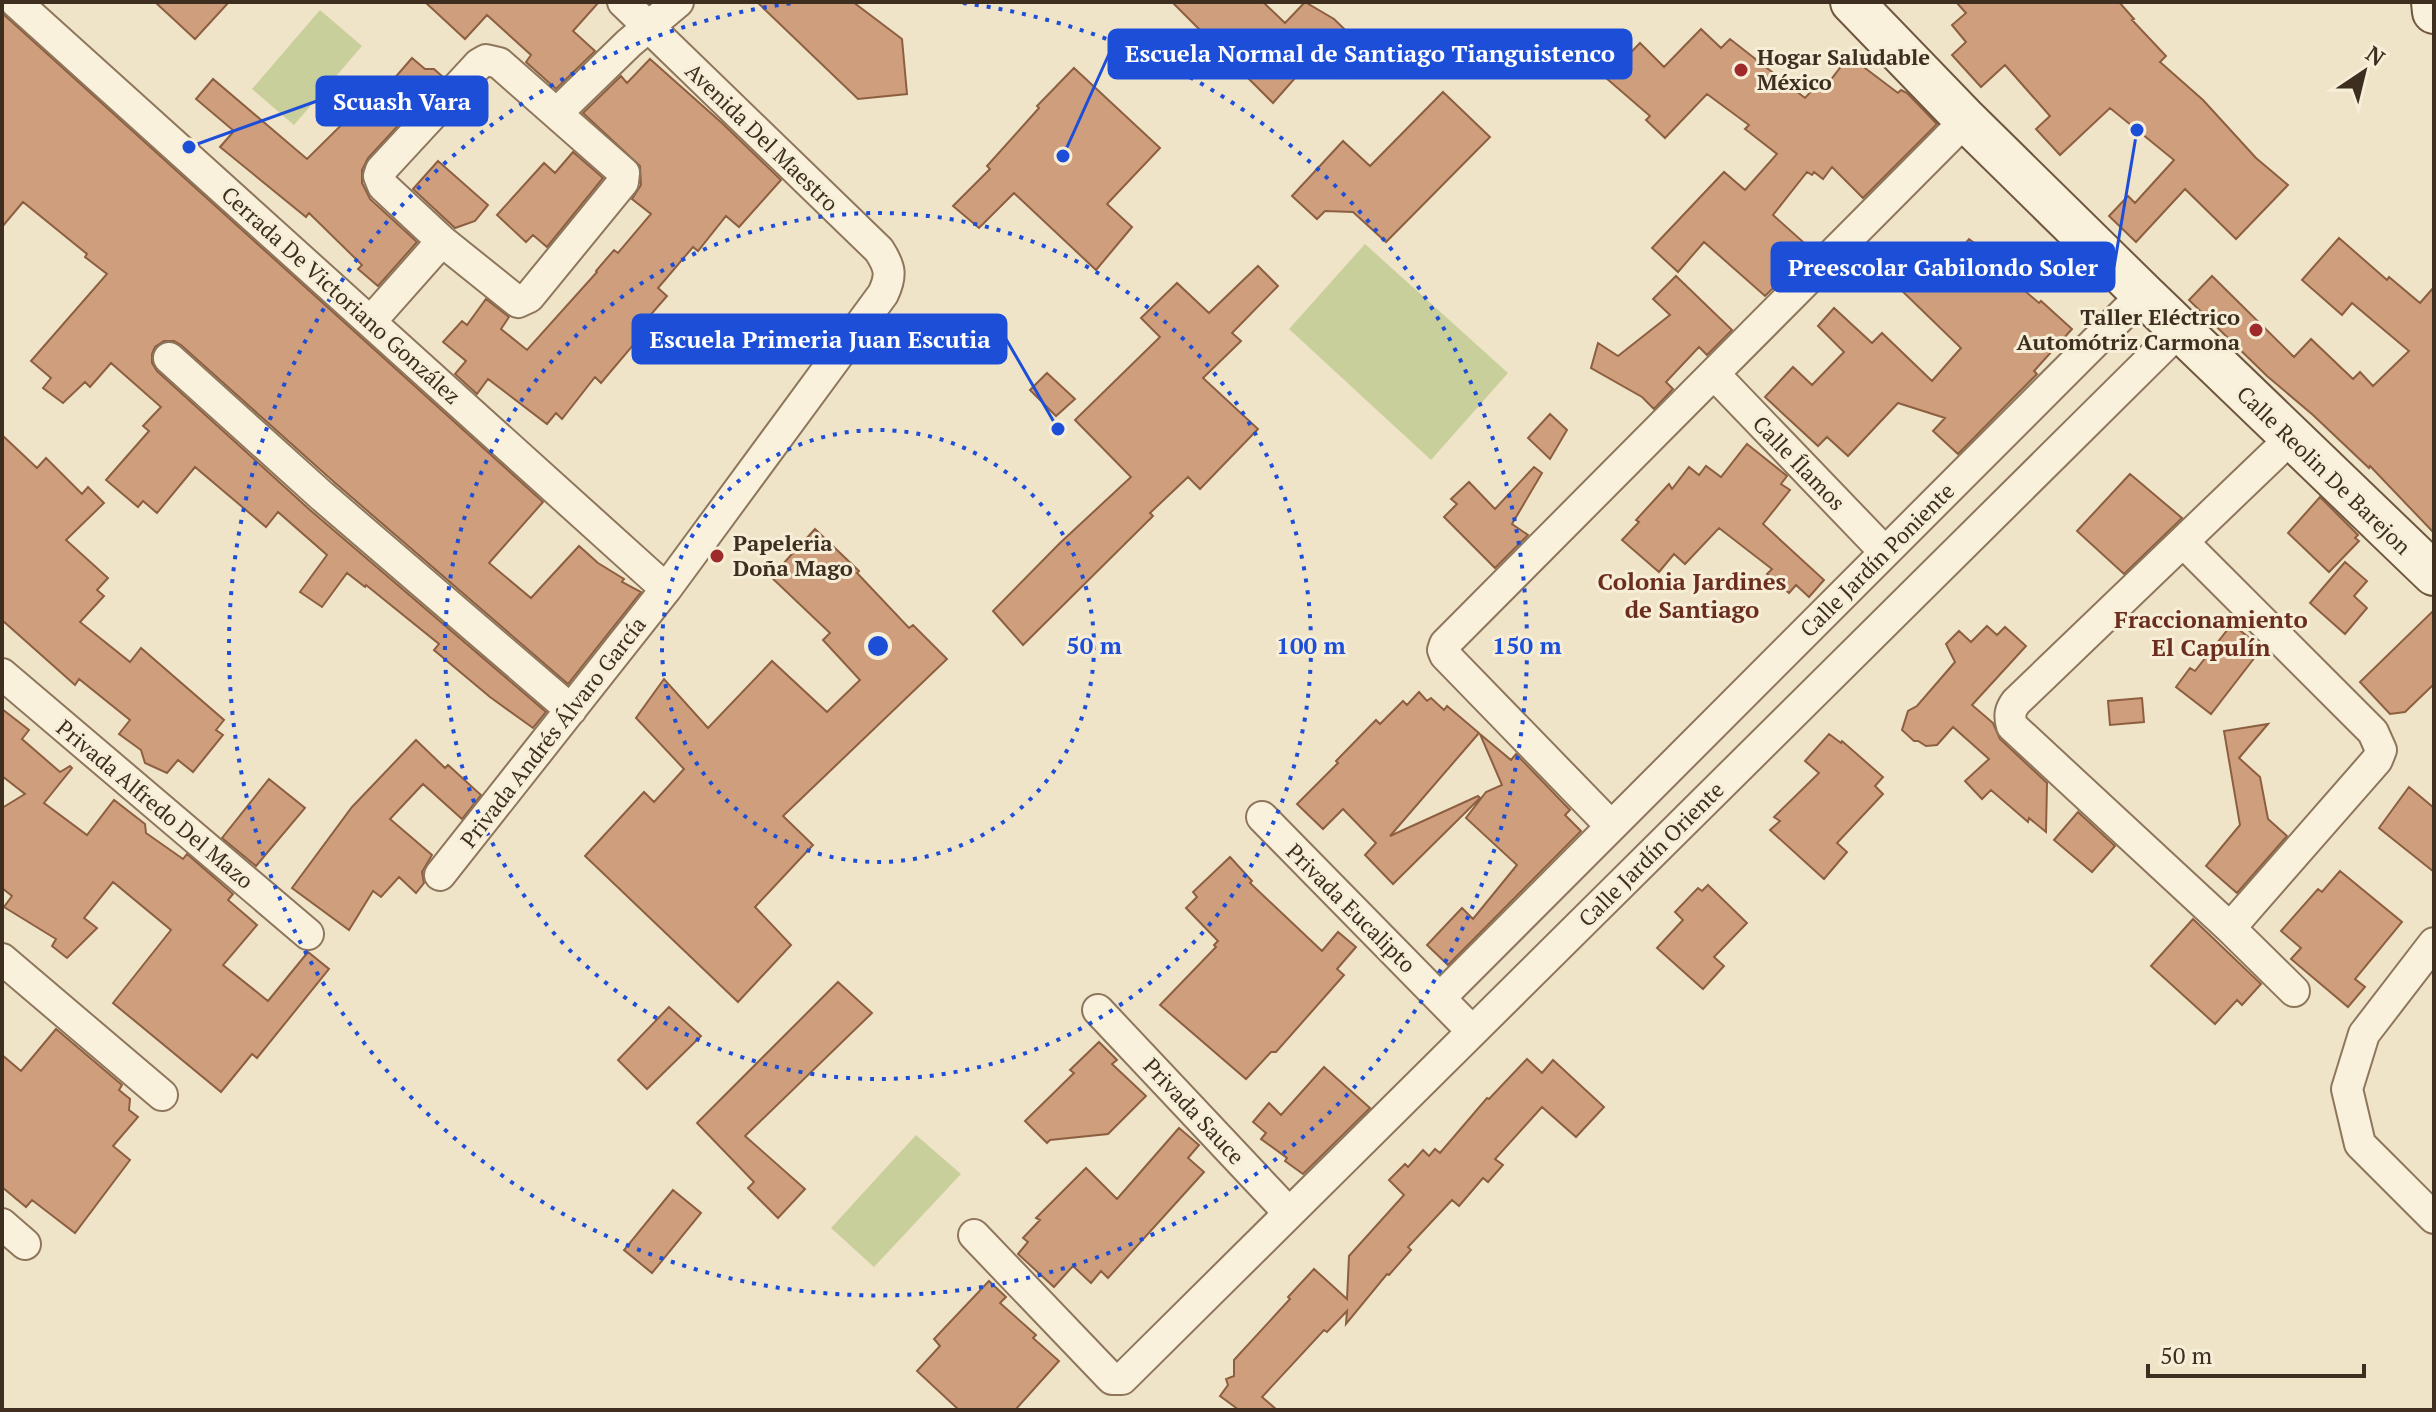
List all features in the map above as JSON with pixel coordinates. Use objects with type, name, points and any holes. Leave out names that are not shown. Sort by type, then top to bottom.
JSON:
[{"type":"main road","name":"Calle Reolin De Barejon","points":[[1852,2],[1966,120],[2143,294],[2434,574]]},
{"type":"main road","points":[[2433,2],[2434,12]]},
{"type":"street","name":"Cerrada De Victoriano González","points":[[16,2],[666,589]]},
{"type":"street","name":"Avenida Del Maestro","points":[[623,2],[879,250],[889,265],[890,279]]},
{"type":"street","points":[[557,113],[678,2]]},
{"type":"street","points":[[486,60],[499,63],[624,173],[623,182],[529,297],[518,302],[442,241],[383,186],[379,176],[381,170],[486,60]]},
{"type":"street","points":[[1611,826],[1445,655],[1445,644],[1966,120]]},
{"type":"street","points":[[371,321],[442,241]]},
{"type":"street","name":"Privada Andrés Álvaro García","points":[[440,875],[666,589],[883,294],[890,279]]},
{"type":"street","name":"Calle Jardín Poniente","points":[[1440,998],[2143,294]]},
{"type":"street","name":"Calle Jardín Oriente","points":[[974,1235],[1112,1379],[1122,1379],[2180,330]]},
{"type":"street","points":[[169,358],[322,496],[571,710]]},
{"type":"street","name":"Calle Ílamos","points":[[1714,374],[1885,552]]},
{"type":"street","points":[[2291,438],[2016,702],[2010,719],[2012,726],[2294,991]]},
{"type":"street","points":[[1983,454],[2018,491]]},
{"type":"street","points":[[2184,543],[2373,732],[2381,750],[2377,760],[2230,928]]},
{"type":"street","name":"Privada Alfredo Del Mazo","points":[[2,674],[308,934]]},
{"type":"street","name":"Privada Eucalipto","points":[[1262,817],[1472,1031]]},
{"type":"street","points":[[2434,943],[2364,1034],[2347,1089],[2360,1144],[2434,1218]]},
{"type":"street","points":[[2,959],[162,1095]]},
{"type":"street","name":"Privada Sauce","points":[[1098,1010],[1289,1213]]},
{"type":"street","points":[[2,1224],[25,1244]]},
{"type":"green space","points":[[320,10],[362,46],[294,125],[252,89]]},
{"type":"green space","points":[[1365,244],[1508,373],[1431,460],[1289,329]]},
{"type":"green space","points":[[916,1135],[961,1174],[874,1267],[831,1228]]},
{"type":"building","points":[[155,2],[229,2],[195,39]]},
{"type":"building","points":[[425,2],[599,2],[573,31],[595,51],[556,89],[526,62],[531,55],[487,15],[465,39]]},
{"type":"building","points":[[757,2],[853,2],[902,39],[907,94],[858,99]]},
{"type":"building","points":[[1172,2],[1263,2],[1285,23],[1305,2],[1334,19],[1369,53],[1344,78],[1318,52],[1273,103]]},
{"type":"building","points":[[1956,2],[2119,2],[2166,56],[2160,62],[2203,100],[2256,158],[2288,185],[2236,239],[2185,189],[2136,242],[2109,216],[2128,196],[2135,203],[2174,160],[2110,108],[2060,155],[2036,129],[2050,116],[2005,65],[1981,87],[1952,55],[1966,42],[1952,25],[1966,13]]},
{"type":"building","points":[[2,13],[543,502],[489,563],[531,598],[579,546],[598,563],[624,579],[622,582],[641,592],[568,684],[181,345],[164,341],[155,347],[152,363],[157,371],[310,510],[546,712],[533,728],[434,650],[439,644],[347,573],[322,607],[300,592],[327,555],[278,512],[266,527],[195,467],[157,513],[143,501],[138,507],[106,480],[149,431],[143,426],[161,407],[111,363],[90,387],[85,382],[63,403],[43,388],[51,378],[31,361],[107,274],[23,202],[2,227]]},
{"type":"building","points":[[1701,29],[1721,48],[1730,39],[1805,98],[1817,85],[1823,90],[1849,56],[1898,93],[1901,90],[1907,93],[1937,124],[1863,198],[1832,167],[1823,179],[1814,172],[1812,175],[1807,172],[1773,215],[1812,250],[1765,296],[1704,242],[1678,272],[1652,248],[1724,172],[1745,190],[1777,154],[1745,129],[1749,125],[1707,94],[1665,138],[1646,120],[1650,116],[1606,78],[1640,43],[1664,67]]},
{"type":"building","points":[[412,58],[425,69],[434,69],[443,77],[368,158],[362,170],[362,183],[370,199],[417,242],[378,286],[358,269],[362,265],[309,213],[306,217],[220,147],[234,131],[196,99],[213,79],[307,159],[390,77],[393,80]]},
{"type":"building","points":[[650,59],[781,180],[739,227],[726,216],[698,251],[693,247],[658,288],[667,296],[646,320],[651,324],[601,383],[595,377],[562,419],[556,413],[547,424],[488,379],[477,394],[455,374],[466,361],[443,342],[462,321],[467,325],[486,299],[509,317],[501,329],[527,350],[614,250],[618,253],[651,214],[632,199],[641,185],[640,166],[583,113],[621,76],[627,83]]},
{"type":"building","points":[[1074,68],[1160,148],[1107,204],[1132,227],[1096,270],[1014,193],[979,228],[953,206],[990,169],[987,166],[1039,108],[1037,106]]},
{"type":"building","points":[[1443,92],[1490,137],[1386,242],[1353,212],[1325,211],[1317,219],[1292,196],[1343,141],[1370,166]]},
{"type":"building","points":[[573,152],[603,178],[547,247],[533,235],[526,242],[497,215],[544,163],[555,173]]},
{"type":"building","points":[[438,161],[488,205],[475,221],[455,228],[413,189]]},
{"type":"building","points":[[2339,238],[2387,280],[2389,277],[2420,303],[2434,287],[2434,533],[2370,466],[2267,376],[2189,300],[2212,276],[2294,357],[2311,339],[2353,379],[2360,372],[2373,386],[2409,351],[2352,303],[2342,315],[2302,280]]},
{"type":"building","points":[[1969,239],[2001,263],[1997,267],[2072,329],[2034,371],[2037,374],[1958,454],[1933,431],[1945,418],[1898,403],[1848,456],[1827,437],[1818,446],[1765,397],[1793,367],[1812,385],[1844,352],[1818,326],[1834,308],[1872,343],[1882,333],[1932,381],[1961,348],[1897,286],[1914,269],[1930,285]]},
{"type":"building","points":[[1258,266],[1278,286],[1232,333],[1241,341],[1203,378],[1258,429],[1200,489],[1188,477],[1023,645],[993,611],[1131,477],[1075,420],[1160,337],[1141,318],[1177,283],[1209,313]]},
{"type":"building","points":[[1676,276],[1732,330],[1707,355],[1699,347],[1666,382],[1673,389],[1654,409],[1642,397],[1591,368],[1598,343],[1618,356],[1670,315],[1653,299]]},
{"type":"building","points":[[1047,373],[1075,399],[1056,416],[1030,390]]},
{"type":"building","points":[[1550,414],[1567,430],[1550,459],[1528,438]]},
{"type":"building","points":[[2,435],[37,468],[46,458],[82,494],[88,487],[104,503],[66,540],[108,578],[97,590],[104,596],[80,622],[130,662],[141,648],[224,720],[216,730],[223,735],[193,772],[178,760],[167,773],[145,763],[141,750],[119,734],[130,720],[79,679],[75,685],[2,620]]},
{"type":"building","points":[[1747,444],[1787,476],[1781,484],[1790,490],[1763,524],[1824,580],[1809,597],[1796,585],[1789,593],[1767,574],[1772,569],[1719,528],[1685,564],[1674,554],[1659,572],[1622,540],[1669,484],[1672,489],[1689,467],[1699,475],[1706,466],[1721,477]]},
{"type":"building","points":[[1534,467],[1542,473],[1512,524],[1528,535],[1495,568],[1444,517],[1457,504],[1451,499],[1469,482],[1495,509]]},
{"type":"building","points":[[2130,474],[2182,518],[2124,574],[2077,531]]},
{"type":"building","points":[[2320,497],[2358,535],[2355,538],[2359,541],[2329,572],[2288,533]]},
{"type":"building","points":[[815,529],[859,571],[857,573],[909,628],[913,625],[947,659],[783,816],[813,845],[755,907],[791,945],[738,1002],[585,856],[644,792],[654,802],[684,769],[636,718],[664,679],[708,728],[772,661],[827,712],[860,680],[823,640],[830,633],[771,577]]},
{"type":"building","points":[[2345,562],[2367,581],[2354,596],[2367,608],[2345,634],[2310,603]]},
{"type":"building","points":[[2434,610],[2434,684],[2405,712],[2390,714],[2360,682]]},
{"type":"building","points":[[2232,624],[2262,648],[2211,714],[2176,687],[2190,668],[2195,671]]},
{"type":"building","points":[[1987,626],[1997,635],[2005,627],[2026,646],[1972,705],[1993,723],[2000,739],[2047,783],[2046,832],[2029,818],[2028,822],[1991,790],[1982,799],[1965,781],[1989,759],[1953,727],[1937,745],[1926,746],[1914,741],[1902,730],[1908,711],[1917,706],[1955,662],[1946,644],[1959,631],[1971,642]]},
{"type":"building","points":[[1419,692],[1427,701],[1431,698],[1444,710],[1447,706],[1479,733],[1390,836],[1478,796],[1480,798],[1393,884],[1365,855],[1376,843],[1343,809],[1323,829],[1297,804],[1376,720],[1380,724],[1403,701],[1407,705]]},
{"type":"building","points":[[2142,698],[2144,722],[2110,725],[2108,701]]},
{"type":"building","points":[[2,709],[29,730],[22,739],[60,772],[70,766],[72,768],[44,803],[87,835],[114,800],[145,824],[146,833],[183,859],[187,854],[233,894],[228,900],[257,925],[223,965],[268,1001],[308,952],[329,969],[257,1058],[252,1054],[221,1092],[113,1003],[171,930],[113,882],[84,918],[97,928],[67,958],[52,946],[56,939],[4,907],[12,896],[2,888],[2,808],[25,794],[2,776]]},
{"type":"building","points":[[2268,724],[2239,758],[2260,777],[2268,819],[2287,836],[2237,893],[2206,866],[2240,825],[2224,731]]},
{"type":"building","points":[[1480,734],[1511,760],[1516,754],[1570,810],[1565,815],[1581,831],[1448,965],[1427,945],[1462,908],[1473,919],[1517,865],[1466,818],[1486,792],[1502,785]]},
{"type":"building","points":[[1829,734],[1842,741],[1883,777],[1875,786],[1883,794],[1837,843],[1847,852],[1824,879],[1770,830],[1780,821],[1774,817],[1819,773],[1805,761]]},
{"type":"building","points":[[416,740],[445,768],[448,765],[481,795],[462,819],[423,784],[390,819],[432,855],[422,872],[424,883],[416,893],[399,877],[381,897],[373,891],[349,930],[292,888],[352,807]]},
{"type":"building","points":[[269,779],[305,808],[256,866],[222,838]]},
{"type":"building","points":[[2409,787],[2434,808],[2434,872],[2379,828]]},
{"type":"building","points":[[2078,812],[2115,846],[2092,872],[2054,840]]},
{"type":"building","points":[[1230,857],[1252,881],[1250,883],[1322,951],[1338,932],[1356,947],[1337,969],[1344,975],[1276,1052],[1271,1052],[1246,1079],[1160,1005],[1216,947],[1214,945],[1218,941],[1186,908],[1197,897],[1193,892]]},
{"type":"building","points":[[2340,871],[2402,922],[2355,979],[2365,987],[2348,1007],[2291,959],[2301,948],[2281,931],[2318,889],[2322,892]]},
{"type":"building","points":[[1708,885],[1747,923],[1714,957],[1724,966],[1703,989],[1657,948],[1683,920],[1675,912],[1698,888],[1702,891]]},
{"type":"building","points":[[2193,919],[2261,984],[2242,1005],[2237,1000],[2215,1024],[2151,966]]},
{"type":"building","points":[[838,982],[872,1013],[745,1136],[805,1189],[778,1218],[748,1188],[754,1182],[697,1123]]},
{"type":"building","points":[[669,1007],[701,1036],[647,1089],[618,1060]]},
{"type":"building","points":[[56,1029],[122,1085],[119,1090],[130,1099],[129,1110],[138,1117],[113,1146],[130,1160],[75,1233],[32,1200],[26,1207],[2,1187],[2,1055],[21,1071]]},
{"type":"building","points":[[1099,1042],[1117,1060],[1112,1064],[1146,1096],[1108,1134],[1050,1140],[1047,1143],[1025,1121],[1074,1073],[1070,1070]]},
{"type":"building","points":[[1527,1059],[1542,1073],[1553,1060],[1604,1107],[1576,1137],[1542,1107],[1495,1159],[1503,1165],[1488,1182],[1483,1178],[1459,1206],[1452,1200],[1408,1247],[1411,1250],[1346,1324],[1347,1311],[1327,1332],[1324,1330],[1262,1397],[1277,1410],[1239,1410],[1220,1396],[1228,1385],[1226,1379],[1234,1376],[1234,1360],[1314,1269],[1347,1299],[1349,1256],[1404,1195],[1389,1180],[1405,1164],[1408,1167],[1423,1150],[1429,1156],[1435,1149],[1440,1153],[1487,1098]]},
{"type":"building","points":[[1324,1067],[1370,1108],[1303,1174],[1261,1139],[1266,1133],[1253,1122],[1269,1103],[1281,1115]]},
{"type":"building","points":[[1179,1128],[1199,1145],[1188,1158],[1204,1172],[1108,1278],[1101,1271],[1091,1283],[1073,1266],[1054,1287],[1018,1254],[1028,1242],[1023,1238],[1040,1220],[1036,1218],[1086,1168],[1117,1199]]},
{"type":"building","points":[[673,1190],[701,1213],[652,1273],[624,1250]]},
{"type":"building","points":[[989,1281],[1006,1297],[1000,1303],[1036,1335],[1033,1338],[1059,1361],[1015,1410],[959,1410],[917,1371],[940,1346],[934,1339]]},
{"type":"place","name":"Hogar Saludable México","points":[[1741,70]]},
{"type":"place","name":"Preescolar Gabilondo Soler","points":[[2137,130]]},
{"type":"place","name":"Scuash Vara","points":[[189,147]]},
{"type":"place","name":"Escuela Normal de Santiago Tianguistenco","points":[[1063,156]]},
{"type":"place","name":"Taller Eléctrico Automótriz Carmona","points":[[2256,330]]},
{"type":"place","name":"Escuela Primeria Juan Escutia","points":[[1058,429]]},
{"type":"place","name":"Papeleria Doña Mago","points":[[717,556]]},
{"type":"district","name":"Colonia Jardines de Santiago","points":[[1692,596]]},
{"type":"district","name":"Fraccionamiento El Capulín","points":[[2211,634]]}]
